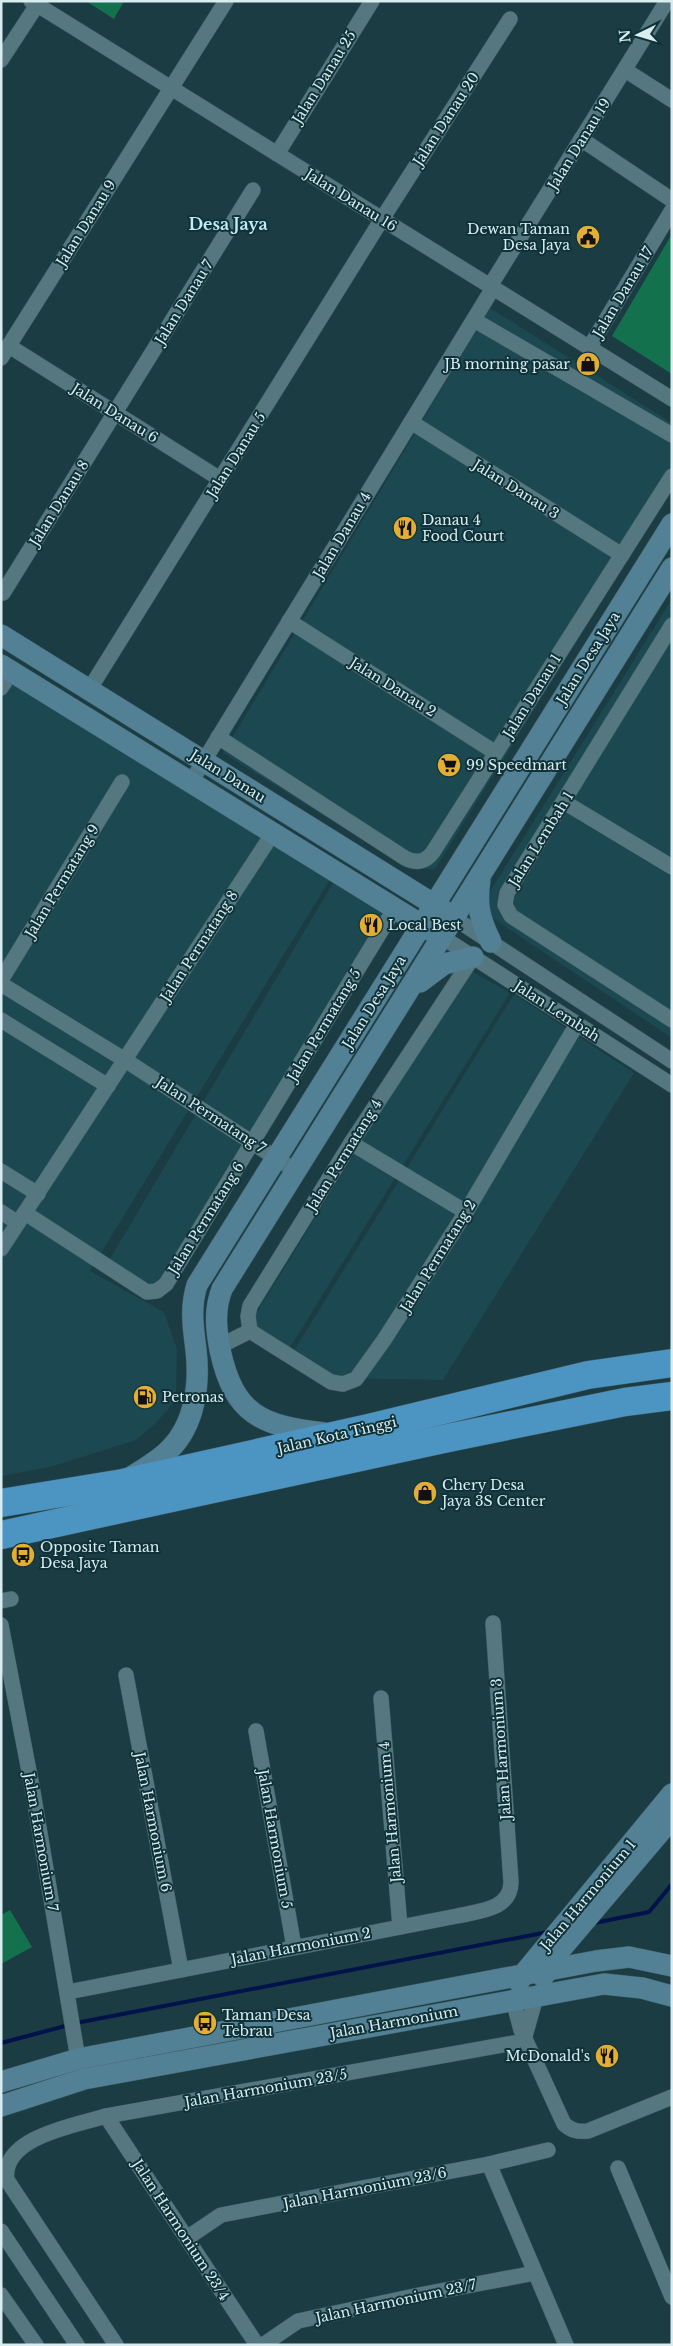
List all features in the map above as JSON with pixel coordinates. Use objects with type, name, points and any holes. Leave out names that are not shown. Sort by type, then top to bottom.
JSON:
[{"type":"highway","name":"Jalan Kota Tinggi","points":[[1,1503],[123,1483],[340,1435],[588,1375],[672,1362]]},
{"type":"highway","name":"Jalan Kota Tinggi","points":[[1,1535],[448,1438],[645,1399],[672,1396]]},
{"type":"main road","name":"Jalan Desa Jaya","points":[[123,1483],[170,1449],[185,1427],[196,1396],[198,1381],[192,1324],[193,1298],[197,1285],[672,524]]},
{"type":"main road","name":"Jalan Desa Jaya","points":[[340,1435],[278,1426],[251,1412],[233,1389],[220,1346],[216,1312],[222,1289],[672,568]]},
{"type":"main road","name":"Jalan Danau","points":[[1,635],[454,918]]},
{"type":"main road","name":"Jalan Danau","points":[[5,675],[191,782],[442,937]]},
{"type":"main road","points":[[397,881],[426,883],[454,874]]},
{"type":"main road","points":[[480,875],[477,899],[478,914],[491,942]]},
{"type":"main road","points":[[395,908],[400,959]]},
{"type":"main road","points":[[409,990],[444,964],[473,957]]},
{"type":"main road","points":[[645,1399],[672,1407]]},
{"type":"main road","name":"Jalan Harmonium 1","points":[[536,1996],[545,1972],[569,1928],[672,1794]]},
{"type":"main road","name":"Jalan Harmonium 1","points":[[513,2000],[522,1976],[550,1940],[589,1916],[672,1818]]},
{"type":"main road","name":"Jalan Harmonium","points":[[1,2082],[78,2059],[602,1960],[629,1957],[672,1966]]},
{"type":"main road","name":"Jalan Harmonium","points":[[1,2106],[84,2079],[604,1984],[642,1988],[672,1996]]},
{"type":"street","name":"Jalan Danau 9","points":[[5,352],[226,1]]},
{"type":"street","name":"Jalan Danau 25","points":[[277,154],[372,1]]},
{"type":"street","name":"Jalan Danau 19","points":[[492,287],[667,1]]},
{"type":"street","name":"Jalan Danau 16","points":[[34,3],[672,399]]},
{"type":"street","points":[[1,60],[34,3]]},
{"type":"street","name":"Jalan Danau 20","points":[[382,219],[510,19]]},
{"type":"street","points":[[624,70],[672,100]]},
{"type":"street","points":[[581,139],[672,200]]},
{"type":"street","name":"Jalan Danau 7","points":[[116,413],[253,190]]},
{"type":"street","name":"Jalan Danau 17","points":[[590,348],[672,210]]},
{"type":"street","name":"Jalan Danau 5","points":[[89,690],[382,219]]},
{"type":"street","name":"Jalan Danau 4","points":[[191,782],[474,320],[492,287]]},
{"type":"street","points":[[474,320],[672,435]]},
{"type":"street","name":"Jalan Danau 6","points":[[5,352],[116,413],[220,479]]},
{"type":"street","name":"Jalan Danau 8","points":[[3,593],[116,413]]},
{"type":"street","name":"Jalan Danau 3","points":[[411,422],[622,555]]},
{"type":"street","name":"Jalan Danau 1","points":[[218,737],[404,858],[414,862],[421,861],[430,856],[672,476]]},
{"type":"street","name":"Jalan Danau 2","points":[[289,621],[496,752]]},
{"type":"street","name":"Jalan Lembah 1","points":[[672,626],[507,893],[505,905],[511,916],[672,1020]]},
{"type":"street","name":"Jalan Permatang 9","points":[[1,980],[122,782]]},
{"type":"street","points":[[564,802],[672,867]]},
{"type":"street","name":"Jalan Permatang 8","points":[[1,1250],[273,832]]},
{"type":"street","name":"Jalan Permatang 5","points":[[253,1143],[395,908]]},
{"type":"street","name":"Jalan Lembah","points":[[454,918],[672,1061]]},
{"type":"street","name":"Jalan Lembah","points":[[442,937],[672,1085]]},
{"type":"street","name":"Jalan Permatang 4","points":[[250,1330],[248,1316],[250,1306],[351,1143],[473,957]]},
{"type":"street","name":"Jalan Permatang 7","points":[[1,984],[125,1060],[296,1171]]},
{"type":"street","points":[[1,1020],[108,1086]]},
{"type":"street","name":"Jalan Permatang 2","points":[[250,1330],[331,1382],[343,1384],[351,1382],[356,1378],[384,1340],[466,1212],[577,1024]]},
{"type":"street","name":"Jalan Permatang 6","points":[[22,1218],[152,1291],[166,1284],[253,1143]]},
{"type":"street","points":[[351,1143],[466,1212]]},
{"type":"street","points":[[1,1171],[38,1194]]},
{"type":"street","points":[[1,1212],[22,1218]]},
{"type":"street","points":[[220,1346],[250,1330]]},
{"type":"street","name":"Jalan Harmonium 3","points":[[493,1622],[510,1874]]},
{"type":"street","name":"Jalan Harmonium 7","points":[[1,1625],[68,1992],[78,2059]]},
{"type":"street","name":"Jalan Harmonium 6","points":[[126,1675],[181,1970]]},
{"type":"street","name":"Jalan Harmonium 4","points":[[381,1698],[400,1927]]},
{"type":"street","name":"Jalan Harmonium 5","points":[[256,1731],[294,1947]]},
{"type":"street","name":"Jalan Harmonium 2","points":[[68,1992],[457,1916],[500,1905],[509,1896],[510,1874]]},
{"type":"street","points":[[519,2040],[536,1996]]},
{"type":"street","points":[[513,2000],[521,2030],[519,2040],[564,2124],[574,2131],[588,2131],[672,2096]]},
{"type":"street","name":"Jalan Harmonium 23/5","points":[[116,2345],[7,2180],[6,2167],[22,2145],[50,2133],[106,2116],[519,2040]]},
{"type":"street","name":"Jalan Harmonium 23/4","points":[[106,2116],[256,2345]]},
{"type":"street","name":"Jalan Harmonium 23/6","points":[[187,2238],[221,2215],[489,2164],[548,2150]]},
{"type":"street","points":[[489,2164],[566,2345]]},
{"type":"street","points":[[618,2168],[672,2297]]},
{"type":"street","points":[[1,2231],[77,2345]]},
{"type":"street","name":"Jalan Harmonium 23/7","points":[[263,2345],[298,2321],[535,2273]]},
{"type":"street","points":[[1,2295],[36,2345]]},
{"type":"shaded area","points":[[490,308],[672,423],[672,488],[435,869],[410,869],[223,753]]},
{"type":"shaded area","points":[[672,599],[672,1038],[479,909]]},
{"type":"shaded area","points":[[1,674],[334,873],[90,1271],[164,1312],[177,1349],[176,1395],[174,1402],[154,1425],[136,1440],[50,1467],[1,1476]]},
{"type":"shaded area","points":[[333,883],[385,915],[155,1287],[108,1262]]},
{"type":"shaded area","points":[[468,969],[510,993],[289,1349],[251,1322]]},
{"type":"shaded area","points":[[514,994],[634,1073],[443,1380],[333,1378],[295,1349]]},
{"type":"green space","points":[[86,1],[124,1],[114,19]]},
{"type":"green space","points":[[672,234],[672,374],[612,336]]},
{"type":"green space","points":[[10,1910],[32,1947],[1,1964],[1,1915]]},
{"type":"waterway","points":[[594,1923],[649,1912],[672,1884]]},
{"type":"waterway","points":[[76,2023],[548,1932]]},
{"type":"waterway","points":[[1,2043],[69,2025]]},
{"type":"place","name":"Dewan Taman Desa Jaya","points":[[588,237]]},
{"type":"place","name":"JB morning pasar","points":[[588,364]]},
{"type":"place","name":"Danau 4 Food Court","points":[[405,528]]},
{"type":"place","name":"99 Speedmart","points":[[449,765]]},
{"type":"place","name":"Local Best","points":[[371,925]]},
{"type":"place","name":"Petronas","points":[[145,1397]]},
{"type":"place","name":"Chery Desa Jaya 3S Center","points":[[425,1493]]},
{"type":"place","name":"Opposite Taman Desa Jaya","points":[[23,1555]]},
{"type":"place","name":"Taman Desa Tebrau","points":[[205,2023]]},
{"type":"place","name":"McDonald's","points":[[607,2056]]},
{"type":"district","name":"Desa Jaya","points":[[228,224]]}]
